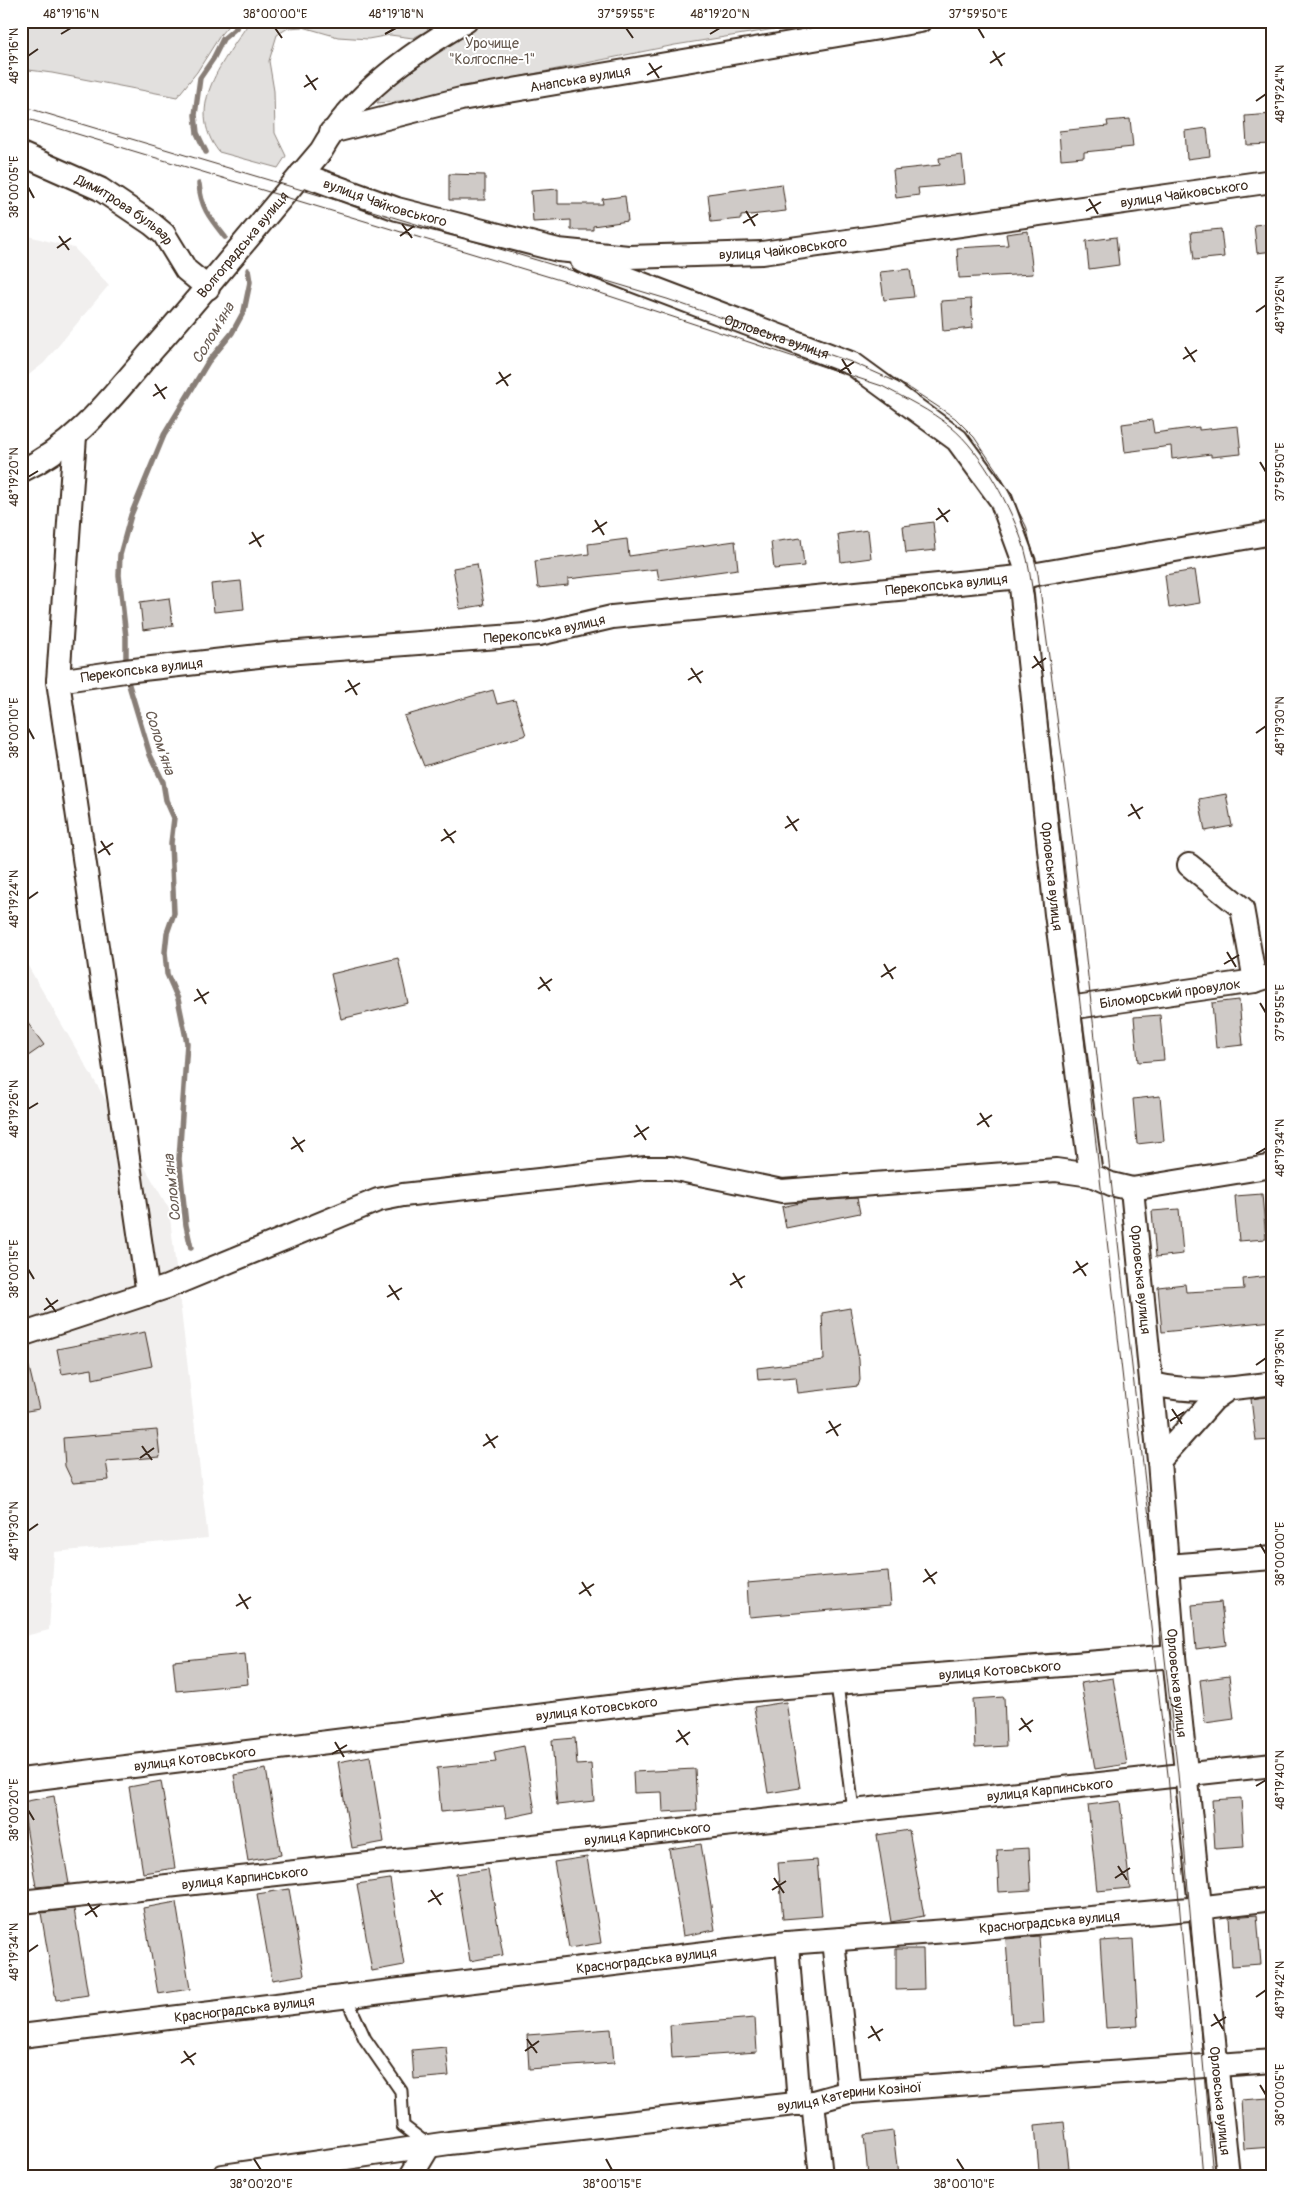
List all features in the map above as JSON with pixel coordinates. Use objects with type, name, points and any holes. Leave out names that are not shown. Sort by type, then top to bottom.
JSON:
[{"type":"street","name":"Волгоградська вулиця","points":[[21,472],[68,442],[96,415],[208,288],[321,151],[331,132],[399,64],[466,21]]},
{"type":"street","name":"Анапська вулиця","points":[[331,132],[461,99],[920,21]]},
{"type":"street","name":"Димитрова бульвар","points":[[21,154],[100,190],[152,224],[164,234],[186,270],[208,288]]},
{"type":"street","name":"вулиця Чайковського","points":[[301,174],[397,209],[547,247],[628,257],[762,253],[1273,181]]},
{"type":"street","name":"Орловська вулиця","points":[[547,247],[853,364],[957,440],[1001,500],[1024,577],[1055,904],[1091,1176]]},
{"type":"street","points":[[75,436],[58,681],[148,1294]]},
{"type":"street","name":"Перекопська вулиця","points":[[58,681],[125,671],[285,653],[539,634],[612,617],[1024,577],[1273,533]]},
{"type":"street","points":[[1189,865],[1242,908],[1264,978]]},
{"type":"street","name":"Біломорський провулок","points":[[1068,1008],[1264,978]]},
{"type":"street","points":[[21,1335],[148,1294],[378,1200],[403,1195],[646,1168],[672,1168],[782,1191],[1056,1170],[1091,1176],[1111,1184],[1132,1189],[1273,1166]]},
{"type":"street","name":"Орловська вулиця","points":[[1132,1189],[1159,1461],[1174,1656],[1188,1774],[1228,2176]]},
{"type":"street","points":[[1152,1384],[1180,1390],[1227,1390],[1273,1383]]},
{"type":"street","points":[[1159,1461],[1214,1399],[1227,1390]]},
{"type":"street","points":[[1168,1566],[1273,1558]]},
{"type":"street","name":"вулиця Котовського","points":[[21,1780],[728,1692],[1174,1656]]},
{"type":"street","name":"вулиця Карпинського","points":[[21,1902],[1273,1765]]},
{"type":"street","name":"Красноградська вулиця","points":[[21,2036],[787,1943],[1273,1899]]},
{"type":"street","points":[[833,1940],[848,2092]]},
{"type":"street","points":[[787,1943],[806,2103],[821,2176]]},
{"type":"street","name":"вулиця Катерини Козіної","points":[[224,2176],[429,2146],[806,2103],[848,2092],[1273,2061]]},
{"type":"street","points":[[411,2176],[429,2146]]},
{"type":"lane","points":[[837,1684],[853,1810]]},
{"type":"lane","points":[[346,1997],[366,2040],[401,2091],[403,2126],[429,2146]]},
{"type":"shaded area","points":[[21,234],[74,248],[109,285],[44,363],[21,381]]},
{"type":"shaded area","points":[[21,954],[169,1209],[208,1538],[54,1552],[49,1630],[21,1637]]},
{"type":"green space","points":[[21,21],[232,21],[221,34],[197,72],[177,97],[52,73],[21,69]]},
{"type":"green space","name":"Урочище \"Колгоспне-1\"","points":[[250,21],[446,21],[413,38],[390,35],[368,39],[338,37],[303,27],[288,28],[277,35],[269,61],[274,91],[275,133],[286,156],[278,168],[219,152],[209,135],[205,118],[206,101],[212,84],[220,67]]},
{"type":"green space","name":"Урочище \"Колгоспне-1\"","points":[[482,21],[825,21],[675,45],[400,101],[377,103],[394,78],[430,52]]},
{"type":"building","points":[[1273,114],[1273,144],[1247,145],[1245,116]]},
{"type":"building","points":[[1130,119],[1133,147],[1084,152],[1084,157],[1061,159],[1059,131],[1108,126],[1107,121]]},
{"type":"building","points":[[1207,128],[1210,156],[1187,159],[1185,131]]},
{"type":"building","points":[[962,155],[965,184],[918,188],[919,195],[896,198],[893,170],[940,165],[939,158]]},
{"type":"building","points":[[449,174],[485,175],[485,200],[449,200]]},
{"type":"building","points":[[782,184],[786,211],[741,216],[741,219],[711,222],[708,194]]},
{"type":"building","points":[[558,189],[558,204],[603,204],[602,199],[625,196],[628,221],[593,226],[593,230],[571,230],[571,220],[533,222],[531,191]]},
{"type":"building","points":[[1273,223],[1273,251],[1257,253],[1254,225]]},
{"type":"building","points":[[1221,229],[1224,257],[1194,260],[1191,232]]},
{"type":"building","points":[[1028,231],[1033,274],[959,278],[957,248],[1008,245],[1006,234]]},
{"type":"building","points":[[1116,237],[1119,265],[1089,269],[1086,241]]},
{"type":"building","points":[[910,269],[914,297],[884,300],[880,272]]},
{"type":"building","points":[[971,299],[973,328],[943,331],[941,301]]},
{"type":"building","points":[[1152,420],[1154,433],[1199,427],[1199,430],[1238,426],[1241,454],[1211,457],[1211,454],[1172,459],[1171,446],[1125,452],[1122,424]]},
{"type":"building","points":[[933,522],[936,550],[906,553],[903,526]]},
{"type":"building","points":[[868,530],[871,558],[841,562],[838,534]]},
{"type":"building","points":[[801,538],[804,566],[774,569],[771,542]]},
{"type":"building","points":[[627,539],[629,556],[735,541],[738,569],[659,580],[657,569],[568,579],[568,585],[538,588],[535,561],[589,554],[588,544]]},
{"type":"building","points":[[477,564],[484,605],[460,609],[453,568]]},
{"type":"building","points":[[1195,570],[1200,603],[1169,608],[1165,575]]},
{"type":"building","points":[[241,581],[244,609],[214,612],[211,584]]},
{"type":"building","points":[[169,598],[173,626],[143,630],[140,602]]},
{"type":"building","points":[[493,690],[497,704],[515,700],[526,735],[424,766],[404,716]]},
{"type":"building","points":[[1226,794],[1232,826],[1205,831],[1199,799]]},
{"type":"building","points":[[398,958],[408,1003],[341,1019],[331,974]]},
{"type":"building","points":[[1239,1000],[1243,1045],[1216,1048],[1212,1003]]},
{"type":"building","points":[[21,1014],[44,1045],[21,1061]]},
{"type":"building","points":[[1160,1015],[1164,1060],[1138,1062],[1134,1017]]},
{"type":"building","points":[[1160,1096],[1164,1141],[1137,1144],[1133,1099]]},
{"type":"building","points":[[1262,1194],[1266,1239],[1239,1241],[1235,1196]]},
{"type":"building","points":[[857,1198],[860,1213],[786,1228],[782,1207],[804,1202]]},
{"type":"building","points":[[1179,1209],[1183,1254],[1156,1257],[1152,1211]]},
{"type":"building","points":[[1270,1276],[1273,1321],[1162,1332],[1158,1287],[1185,1284],[1186,1292],[1244,1289],[1243,1279]]},
{"type":"building","points":[[850,1308],[859,1360],[860,1380],[858,1386],[798,1393],[796,1377],[758,1380],[757,1368],[824,1360],[822,1313]]},
{"type":"building","points":[[145,1332],[152,1366],[93,1379],[92,1369],[62,1374],[57,1349]]},
{"type":"building","points":[[21,1359],[27,1359],[39,1409],[21,1412]]},
{"type":"building","points":[[1273,1396],[1273,1440],[1256,1441],[1251,1399]]},
{"type":"building","points":[[157,1430],[160,1457],[106,1461],[109,1480],[73,1483],[65,1466],[63,1438]]},
{"type":"building","points":[[888,1571],[891,1605],[749,1617],[747,1583]]},
{"type":"building","points":[[1221,1602],[1226,1645],[1196,1649],[1192,1605]]},
{"type":"building","points":[[245,1654],[248,1684],[176,1691],[173,1661]]},
{"type":"building","points":[[1229,1676],[1234,1719],[1205,1723],[1200,1680]]},
{"type":"building","points":[[1113,1678],[1127,1764],[1095,1769],[1081,1683]]},
{"type":"building","points":[[1004,1697],[1006,1746],[975,1748],[973,1699]]},
{"type":"building","points":[[786,1702],[800,1788],[768,1793],[754,1707]]},
{"type":"building","points":[[575,1738],[577,1765],[591,1764],[594,1801],[557,1805],[552,1740]]},
{"type":"building","points":[[524,1746],[535,1812],[506,1818],[504,1806],[441,1812],[437,1768],[496,1762],[494,1752]]},
{"type":"building","points":[[370,1756],[384,1842],[352,1848],[338,1762]]},
{"type":"building","points":[[266,1769],[281,1855],[248,1861],[234,1775]]},
{"type":"building","points":[[695,1769],[697,1810],[663,1812],[662,1792],[634,1793],[633,1772]]},
{"type":"building","points":[[161,1781],[175,1868],[143,1873],[129,1787]]},
{"type":"building","points":[[54,1796],[69,1884],[36,1887],[22,1802]]},
{"type":"building","points":[[1241,1798],[1244,1847],[1215,1849],[1212,1800]]},
{"type":"building","points":[[1120,1801],[1130,1888],[1097,1891],[1088,1805]]},
{"type":"building","points":[[909,1830],[924,1916],[891,1922],[877,1835]]},
{"type":"building","points":[[701,1844],[715,1930],[683,1936],[669,1849]]},
{"type":"building","points":[[1029,1848],[1031,1890],[999,1892],[997,1850]]},
{"type":"building","points":[[587,1857],[601,1943],[569,1948],[554,1862]]},
{"type":"building","points":[[817,1860],[822,1916],[783,1919],[778,1863]]},
{"type":"building","points":[[488,1869],[503,1955],[470,1961],[456,1874]]},
{"type":"building","points":[[390,1879],[404,1965],[372,1971],[357,1884]]},
{"type":"building","points":[[289,1889],[304,1975],[272,1980],[257,1894]]},
{"type":"building","points":[[176,1902],[190,1989],[158,1994],[143,1908]]},
{"type":"building","points":[[74,1909],[88,1995],[56,2000],[41,1913]]},
{"type":"building","points":[[1257,1915],[1261,1964],[1232,1966],[1229,1917]]},
{"type":"building","points":[[1039,1936],[1044,2023],[1012,2025],[1006,1939]]},
{"type":"building","points":[[1133,1939],[1138,2026],[1106,2028],[1100,1941]]},
{"type":"building","points":[[896,1949],[923,1949],[924,1989],[896,1990]]},
{"type":"building","points":[[755,2018],[757,2052],[672,2058],[670,2025]]},
{"type":"building","points":[[611,2029],[614,2063],[529,2069],[527,2035]]},
{"type":"building","points":[[446,2047],[449,2076],[414,2079],[412,2050]]},
{"type":"building","points":[[1269,2098],[1273,2147],[1244,2149],[1241,2100]]},
{"type":"building","points":[[1064,2122],[1069,2168],[1039,2171],[1035,2125]]},
{"type":"building","points":[[893,2131],[898,2176],[868,2176],[864,2135]]},
{"type":"waterway","points":[[206,152],[197,133],[195,115],[200,78],[213,59],[223,39],[236,28],[238,21]]},
{"type":"waterway","name":"Солом'яна","points":[[199,184],[204,206],[225,237]]},
{"type":"waterway","name":"Солом'яна","points":[[126,666],[126,637],[119,575],[120,555],[131,515],[164,435],[208,362],[232,333],[244,311],[250,282],[248,270]]},
{"type":"waterway","name":"Солом'яна","points":[[126,675],[150,755],[163,782],[166,800],[174,818],[171,843],[174,913],[167,933],[165,952],[167,974],[178,999],[187,1043],[179,1159],[186,1225],[191,1248]]},
{"type":"tram line","points":[[21,106],[667,299],[854,363],[908,387],[955,418],[974,437],[1001,477],[1026,526],[1038,574],[1069,808],[1178,1774],[1213,2176]]},
{"type":"tram line","points":[[21,117],[573,284],[882,386],[926,410],[951,427],[974,451],[995,482],[1012,516],[1024,547],[1034,600],[1168,1775],[1203,2176]]}]
